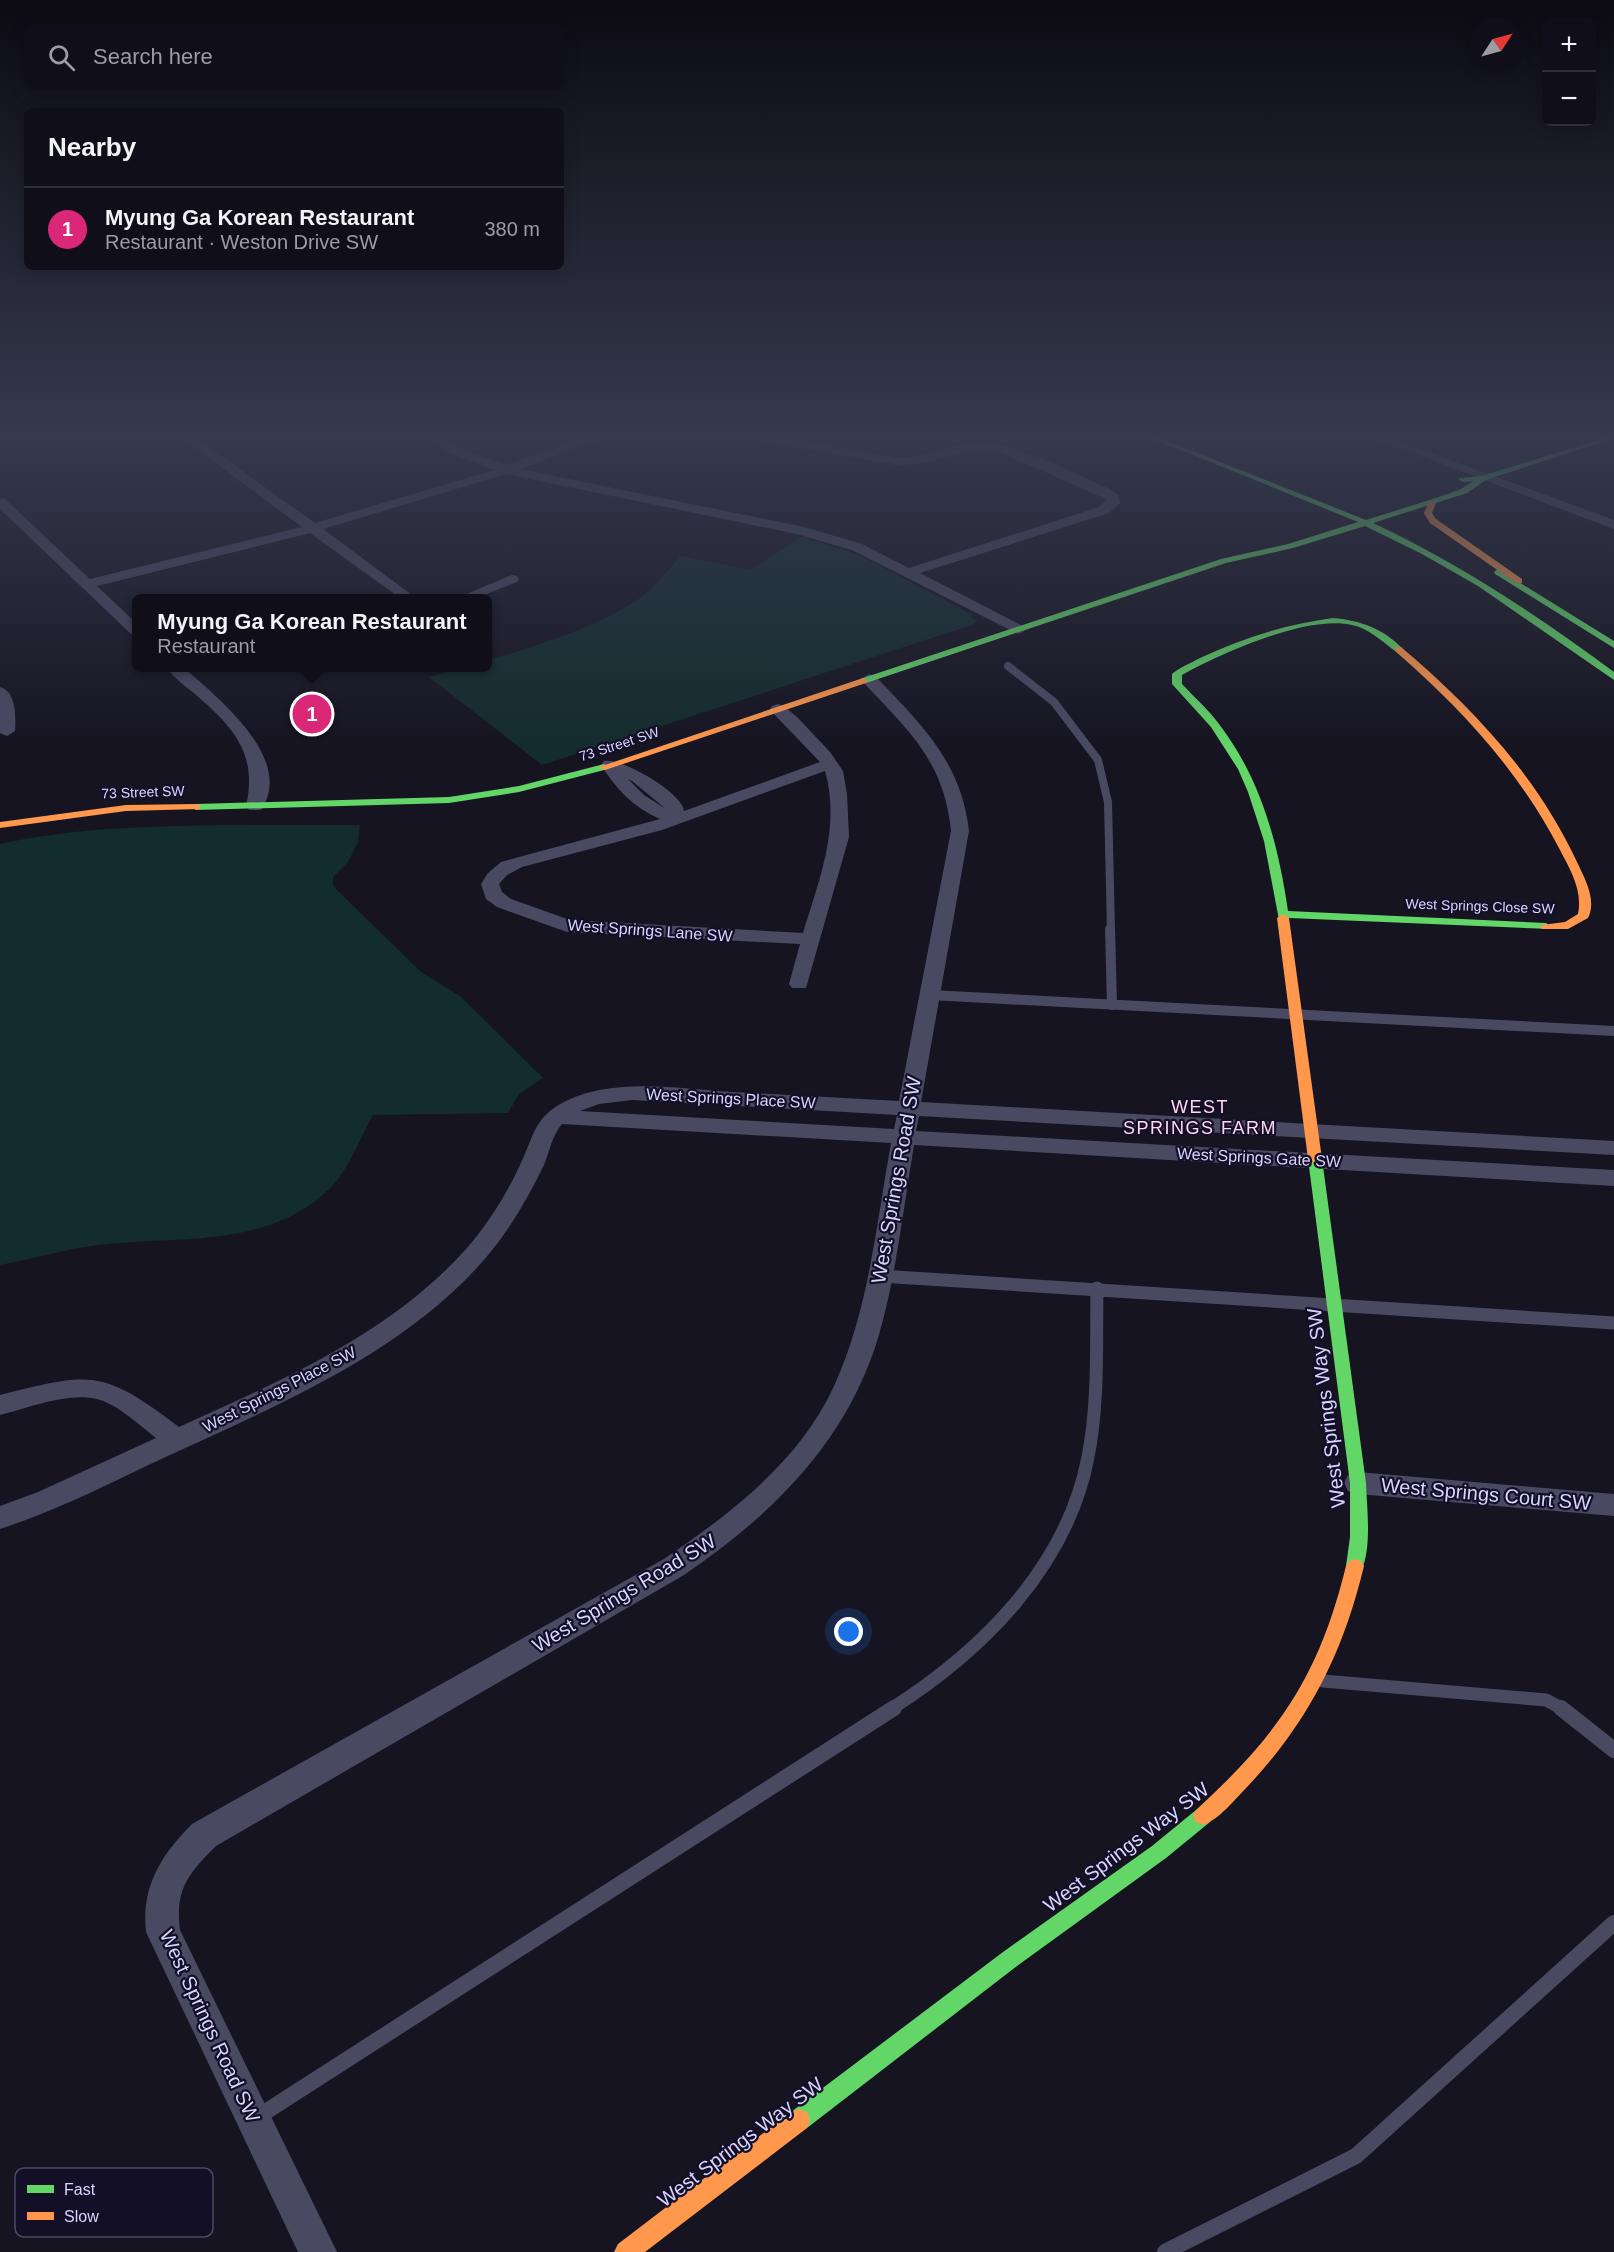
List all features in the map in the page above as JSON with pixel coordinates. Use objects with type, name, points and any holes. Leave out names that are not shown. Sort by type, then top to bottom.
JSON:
[{"type":"street","points":[[40,540],[132,627]]},
{"type":"street","points":[[87,584],[263,540]]},
{"type":"street","points":[[328,540],[403,594]]},
{"type":"street","points":[[833,540],[857,547],[910,572],[1018,629]]},
{"type":"street","points":[[910,572],[1010,540]]},
{"type":"street","name":"73 Street SW","points":[[1224,561],[1243,547],[1263,540]]},
{"type":"street","name":"73 Street SW","points":[[0,825],[42,817],[126,808],[454,801],[529,788],[610,765],[1224,561],[1263,555],[1309,540]]},
{"type":"street","points":[[1397,540],[1506,600],[1614,677]]},
{"type":"street","points":[[1437,540],[1536,594]]},
{"type":"street","points":[[1459,540],[1614,645]]},
{"type":"street","points":[[474,594],[512,579]]},
{"type":"street","name":"West Springs Close SW","points":[[1283,914],[1542,927],[1568,925],[1584,916],[1587,910],[1582,887],[1548,814],[1522,775],[1488,732],[1436,680],[1373,630],[1350,622],[1323,620],[1182,669],[1176,678],[1180,687],[1228,743],[1251,783],[1272,842],[1315,1161]]},
{"type":"street","points":[[179,672],[251,743],[260,770],[259,794],[255,806]]},
{"type":"street","name":"West Springs Road SW","points":[[318,2252],[163,1932],[160,1898],[176,1866],[204,1835],[598,1611],[720,1537],[763,1499],[793,1468],[830,1419],[862,1351],[880,1276],[960,831],[959,805],[943,764],[869,679]]},
{"type":"street","points":[[0,692],[8,712],[7,731]]},
{"type":"street","points":[[778,709],[797,726],[829,764],[836,778],[840,837],[799,984]]},
{"type":"street","name":"West Springs Lane SW","points":[[812,939],[567,926],[504,903],[493,895],[490,889],[497,872],[514,864],[609,843],[829,764]]},
{"type":"street","points":[[610,765],[620,783],[659,814],[676,818]]},
{"type":"street","name":"West Springs Place SW","points":[[0,1518],[48,1500],[334,1365],[415,1312],[476,1255],[503,1220],[536,1158],[542,1137],[558,1117],[585,1101],[602,1096],[632,1093],[910,1108]]},
{"type":"street","name":"West Springs Gate SW","points":[[910,1108],[1614,1148]]},
{"type":"street","name":"West Springs Place SW","points":[[558,1117],[904,1137]]},
{"type":"street","name":"West Springs Gate SW","points":[[904,1137],[1614,1178]]},
{"type":"street","name":"West Springs Way SW","points":[[626,2252],[1011,1959],[1189,1829],[1236,1786],[1282,1734],[1317,1680],[1348,1595],[1358,1544],[1358,1483],[1315,1161]]},
{"type":"street","points":[[0,1405],[69,1390],[98,1390],[124,1402],[177,1440]]},
{"type":"street","name":"West Springs Court SW","points":[[1358,1483],[1614,1505]]},
{"type":"lane","points":[[1008,666],[1053,702],[1098,760],[1108,802],[1112,1005]]},
{"type":"lane","points":[[930,995],[1614,1031]]},
{"type":"lane","points":[[880,1276],[1333,1303],[1614,1323]]},
{"type":"lane","points":[[253,2120],[896,1706],[982,1640],[1016,1603],[1053,1551],[1078,1493],[1088,1458],[1096,1394],[1097,1288]]},
{"type":"lane","points":[[1317,1680],[1546,1700],[1569,1712],[1614,1750]]},
{"type":"lane","points":[[1165,2252],[1356,2156],[1614,1923]]},
{"type":"green space","points":[[797,540],[812,540],[859,555],[973,615],[971,616],[976,621],[972,625],[542,765],[429,677],[448,672],[492,672],[492,659],[546,642],[603,619],[645,595],[681,556],[750,570]]},
{"type":"green space","points":[[248,825],[360,825],[358,842],[348,862],[333,877],[333,886],[421,972],[460,996],[543,1078],[519,1094],[508,1113],[373,1115],[349,1161],[332,1186],[308,1206],[281,1221],[222,1236],[98,1245],[0,1265],[0,844],[92,830]]},
{"type":"traffic: fast","points":[[863,681],[1224,561],[1309,540]]},
{"type":"traffic: fast","points":[[1402,540],[1481,584],[1614,677]]},
{"type":"traffic: fast","points":[[1498,572],[1614,645]]},
{"type":"traffic: fast","points":[[1283,918],[1275,866],[1253,792],[1230,746],[1177,684],[1177,674],[1213,655],[1262,637],[1287,629],[1333,621],[1351,622],[1364,626],[1398,649]]},
{"type":"traffic: fast","points":[[196,807],[449,800],[519,789],[604,767]]},
{"type":"traffic: fast","points":[[1283,914],[1546,927]]},
{"type":"traffic: fast","points":[[1315,1159],[1358,1483],[1359,1537],[1355,1566]]},
{"type":"traffic: fast","points":[[799,2120],[1010,1959],[1159,1852],[1203,1816]]},
{"type":"traffic: slow","points":[[1460,540],[1519,581]]},
{"type":"traffic: slow","points":[[1398,649],[1473,718],[1516,769],[1553,825],[1579,877],[1584,893],[1585,908],[1584,916],[1568,925],[1546,927]]},
{"type":"traffic: slow","points":[[604,767],[863,681]]},
{"type":"traffic: slow","points":[[0,825],[126,808],[196,807]]},
{"type":"traffic: slow","points":[[1283,918],[1315,1159]]},
{"type":"traffic: slow","points":[[1203,1816],[1258,1762],[1301,1705],[1334,1640],[1355,1566]]},
{"type":"traffic: slow","points":[[626,2252],[799,2120]]},
{"type":"place","name":"Myung Ga Korean Restaurant","points":[[312,714]]},
{"type":"district","name":"WEST SPRINGS FARM","points":[[1200,1117]]}]
